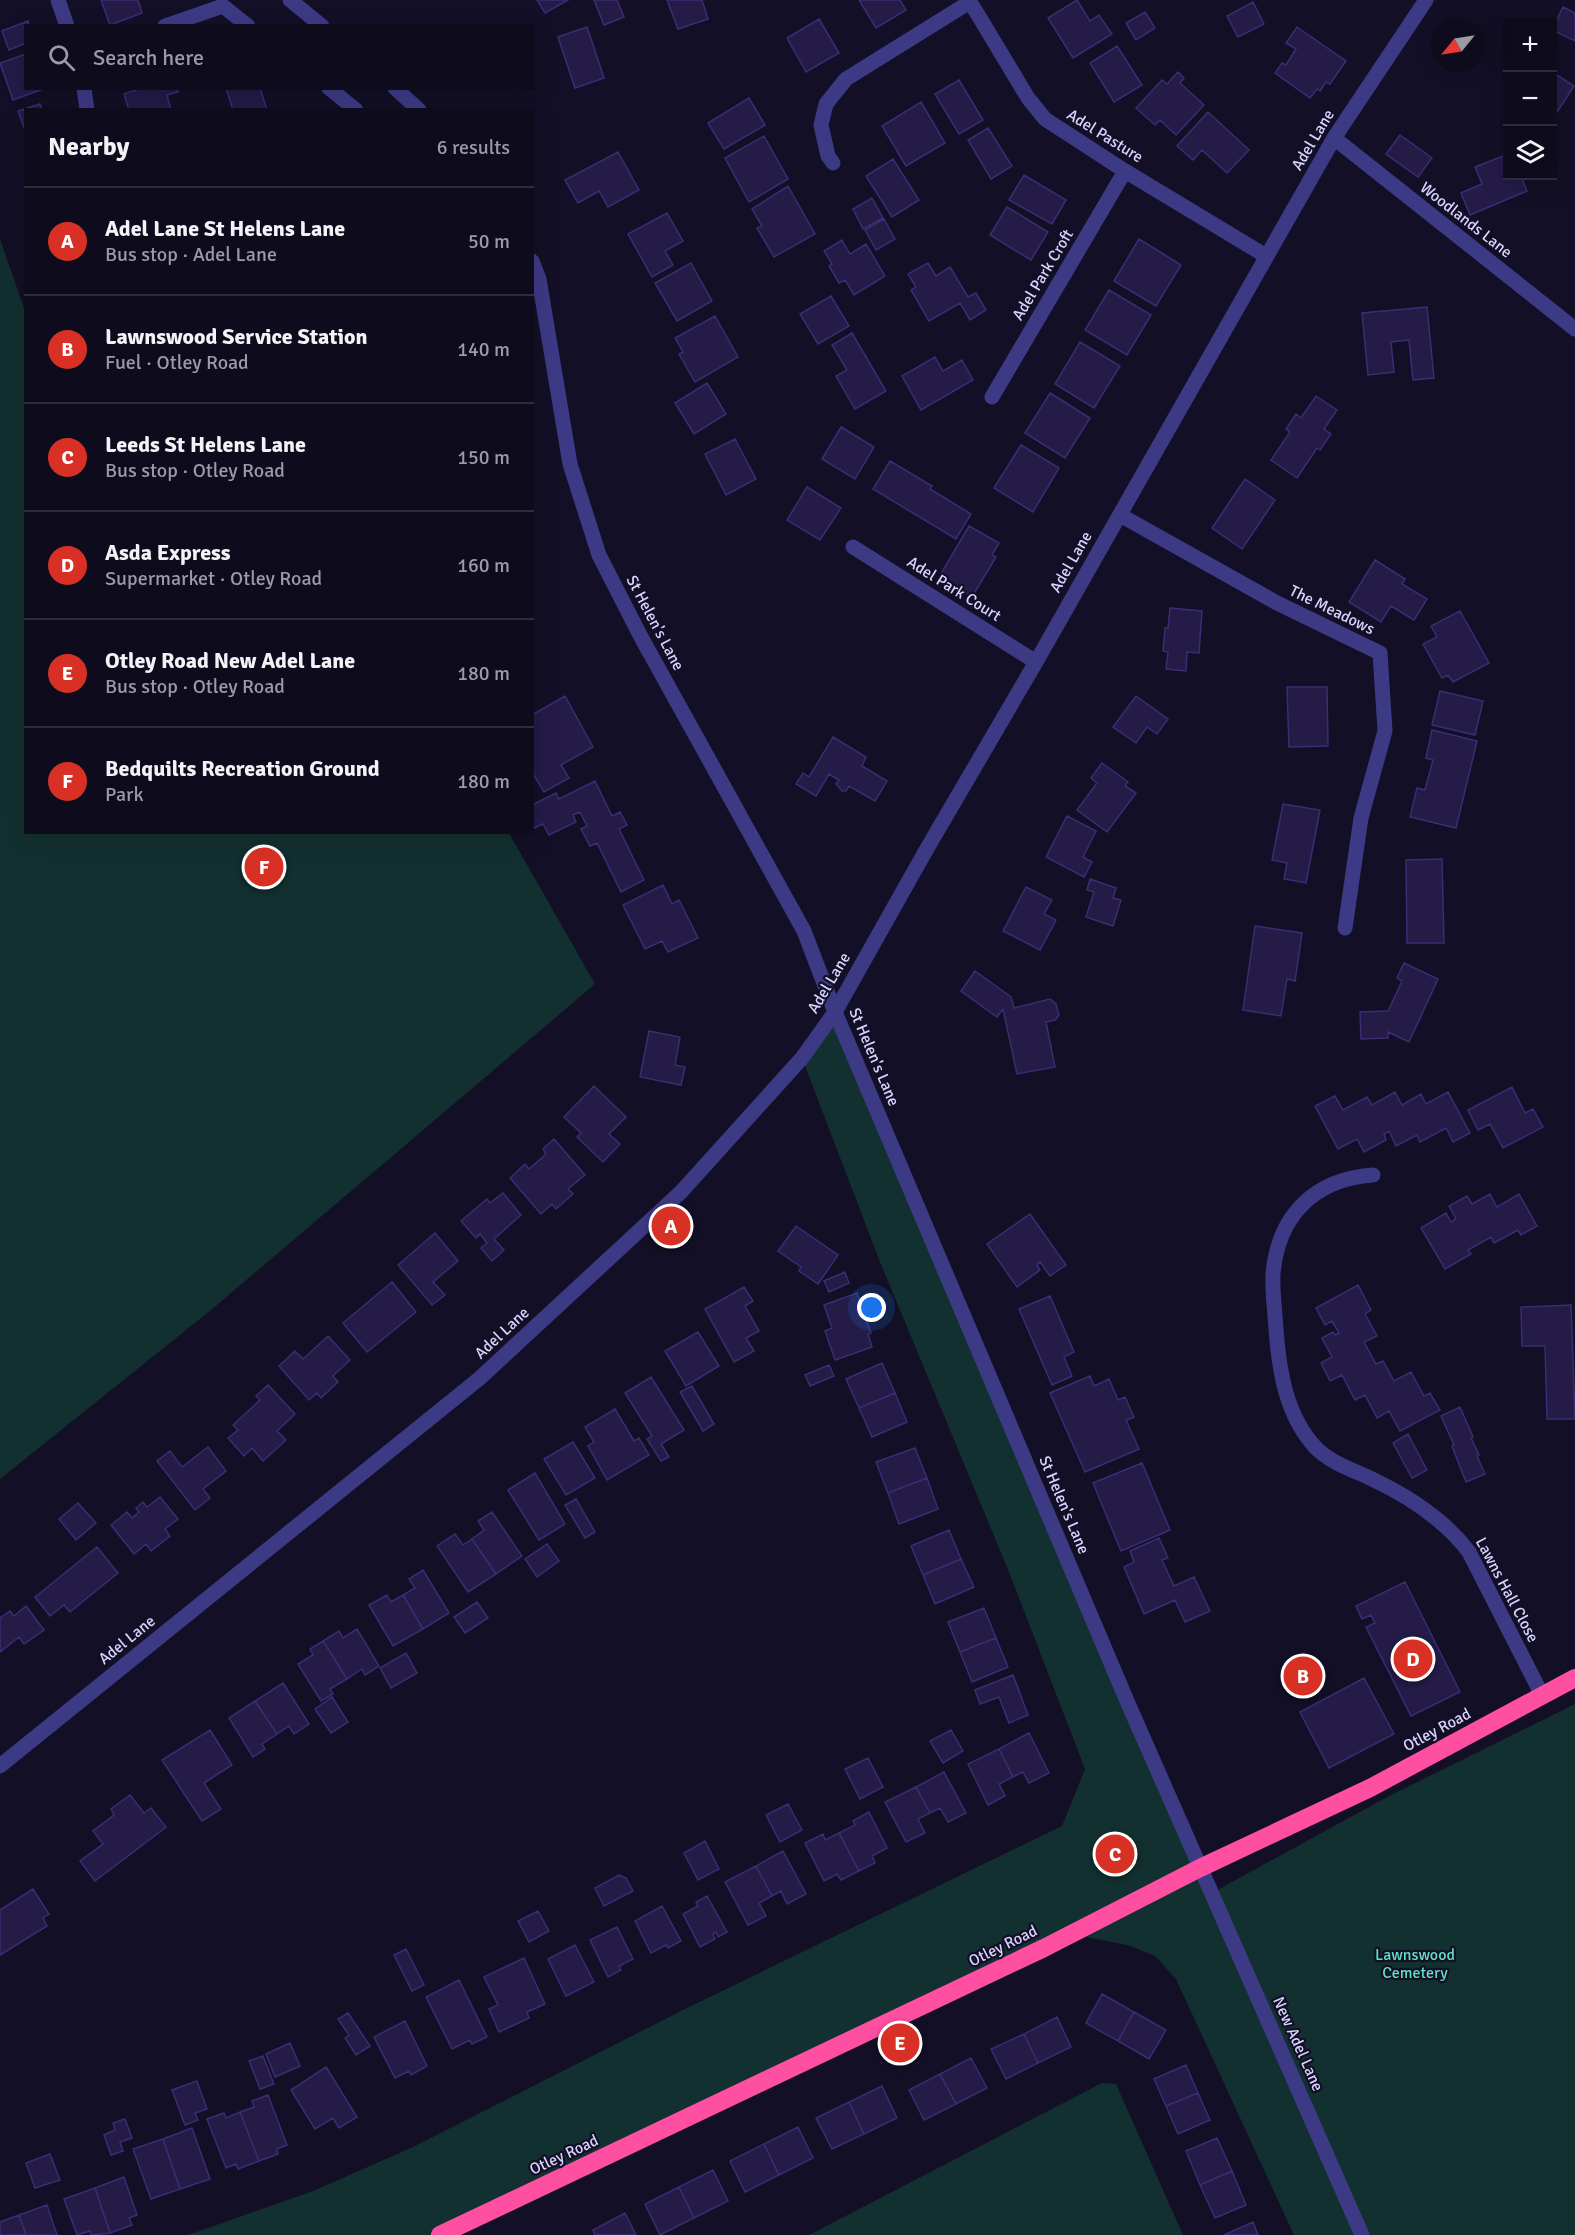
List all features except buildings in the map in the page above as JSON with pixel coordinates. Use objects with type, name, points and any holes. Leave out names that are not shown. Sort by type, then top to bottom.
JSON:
[{"type":"highway","name":"Otley Road","points":[[440,2235],[1044,1948],[1200,1868],[1370,1788],[1575,1678]]},
{"type":"street","points":[[58,0],[66,24]]},
{"type":"street","points":[[290,0],[320,24]]},
{"type":"street","name":"Adel Lane","points":[[0,1766],[480,1378],[681,1192],[802,1058],[835,1012],[1334,138],[1426,0]]},
{"type":"street","points":[[833,163],[828,156],[821,125],[826,104],[846,79],[970,1]]},
{"type":"street","name":"Adel Pasture","points":[[970,1],[1028,98],[1045,119],[1125,171],[1266,256]]},
{"type":"street","points":[[171,24],[223,6],[246,24]]},
{"type":"street","points":[[84,90],[87,108]]},
{"type":"street","points":[[331,90],[354,108]]},
{"type":"street","points":[[398,90],[417,108]]},
{"type":"street","name":"Woodlands Lane","points":[[1334,138],[1575,329]]},
{"type":"street","name":"Adel Park Croft","points":[[992,397],[1125,171]]},
{"type":"street","name":"St Helen's Lane","points":[[534,266],[539,279],[570,464],[599,555],[646,647],[804,931],[835,1012],[1200,1868]]},
{"type":"street","name":"The Meadows","points":[[1120,515],[1277,603],[1380,653],[1384,731],[1361,818],[1345,928]]},
{"type":"street","name":"Adel Park Court","points":[[853,547],[1036,662]]},
{"type":"street","name":"Lawns Hall Close","points":[[1373,1175],[1355,1176],[1337,1183],[1303,1203],[1290,1219],[1279,1244],[1273,1275],[1278,1354],[1287,1397],[1299,1426],[1318,1449],[1341,1465],[1407,1496],[1454,1533],[1469,1552],[1542,1695]]},
{"type":"street","name":"New Adel Lane","points":[[1200,1868],[1362,2235]]},
{"type":"green space","points":[[0,239],[24,308],[24,834],[510,834],[595,984],[211,1310],[0,1479]]},
{"type":"green space","name":"Lawnswood Cemetery","points":[[835,1012],[1212,1893],[1387,1797],[1575,1704],[1575,2235],[1294,2235],[1176,1979],[1155,1956],[1131,1946],[1072,1934],[440,2235],[188,2235],[313,2191],[411,2148],[685,2009],[1062,1826],[1085,1769],[1009,1572],[880,1262],[802,1058]]},
{"type":"green space","points":[[1102,2083],[1116,2084],[1183,2235],[809,2235]]},
{"type":"place","name":"Bedquilts Recreation Ground","points":[[264,867]]},
{"type":"place","name":"Adel Lane St Helens Lane","points":[[671,1226]]},
{"type":"place","name":"Asda Express","points":[[1413,1659]]},
{"type":"place","name":"Lawnswood Service Station","points":[[1303,1676]]},
{"type":"place","name":"Leeds St Helens Lane","points":[[1115,1854]]},
{"type":"place","name":"Otley Road New Adel Lane","points":[[900,2043]]}]
